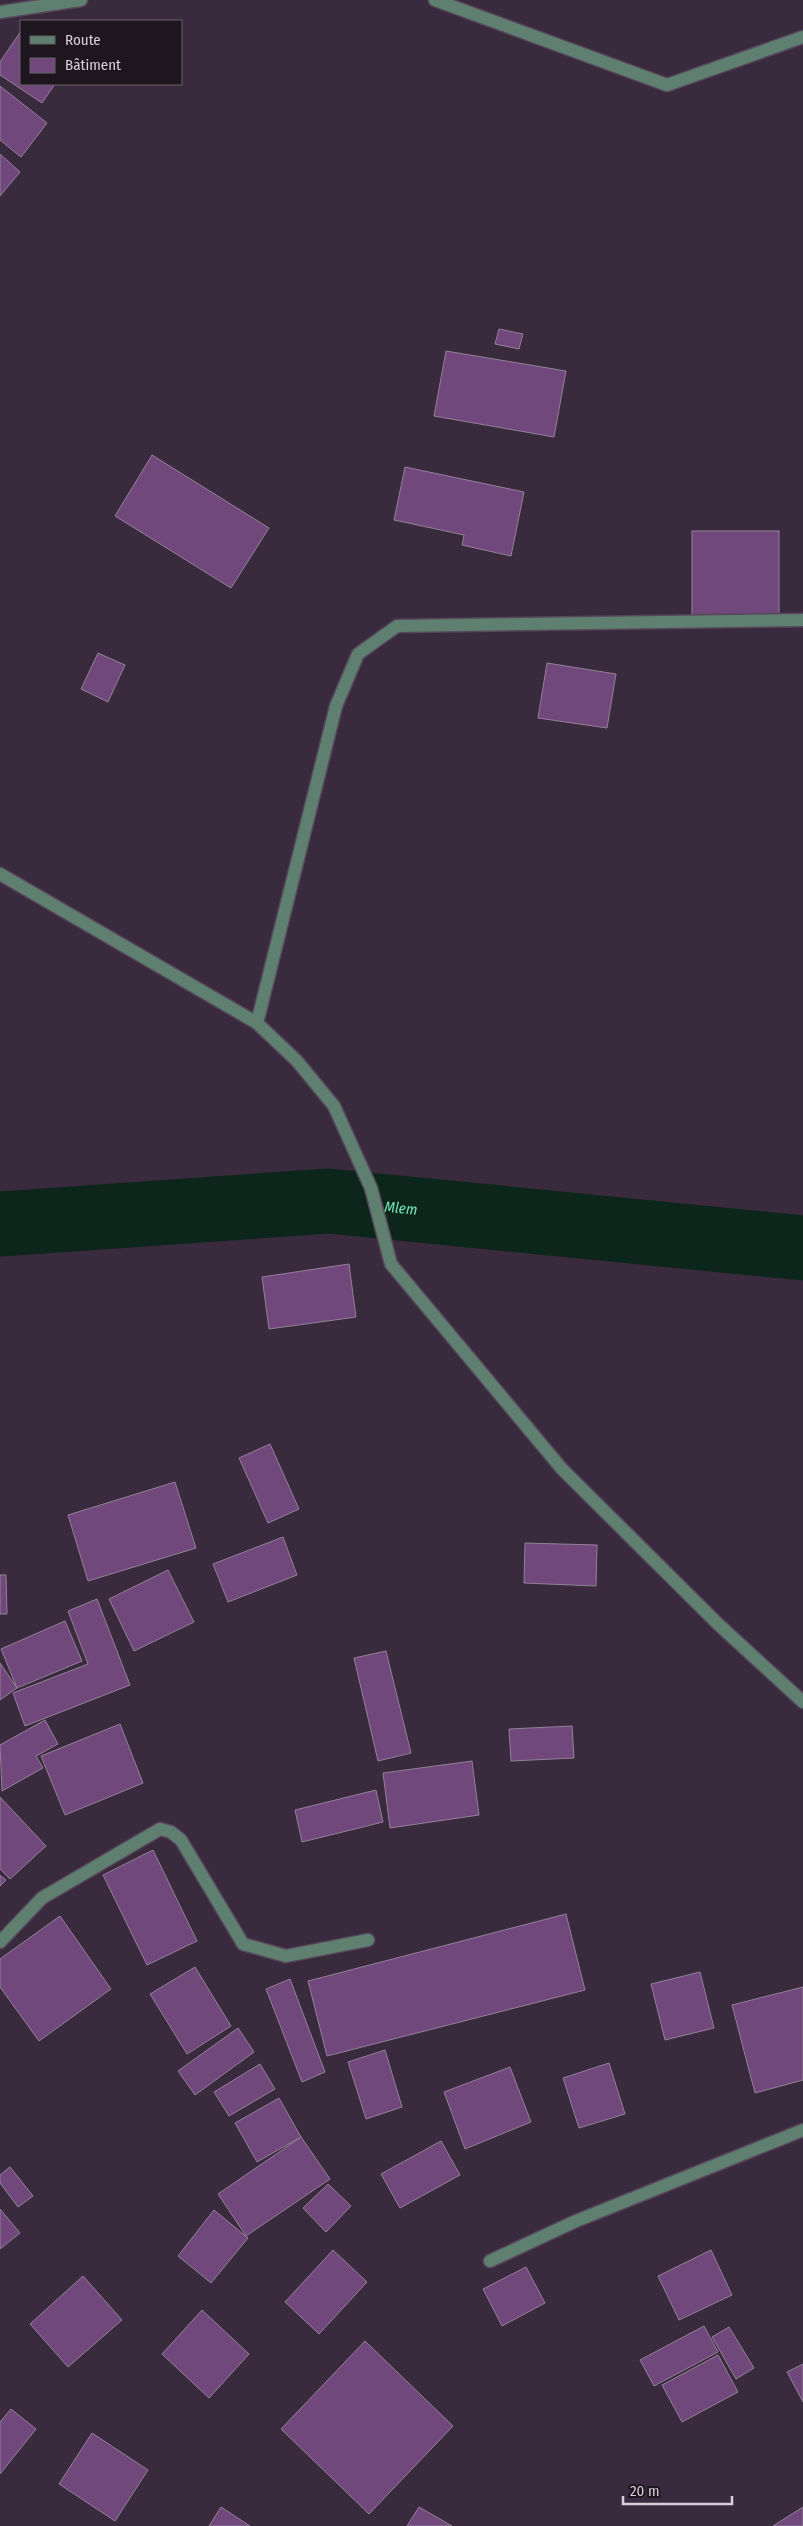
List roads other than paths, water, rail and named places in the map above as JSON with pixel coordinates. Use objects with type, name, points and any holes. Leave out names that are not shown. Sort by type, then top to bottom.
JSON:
[{"type":"street","points":[[0,12],[81,0]]},
{"type":"street","points":[[435,0],[667,85],[803,37]]},
{"type":"street","points":[[257,1023],[336,706],[358,654],[397,626],[803,620]]},
{"type":"street","points":[[0,874],[257,1023],[297,1061],[334,1106],[371,1188],[391,1264],[562,1470],[718,1624],[803,1702]]},
{"type":"street","points":[[0,1942],[42,1898],[160,1829],[171,1832],[181,1840],[243,1944],[286,1956],[368,1940]]},
{"type":"street","points":[[490,2261],[576,2221],[803,2130]]},
{"type":"waterway","name":"Mlem","points":[[0,1224],[328,1201],[803,1248]]}]
